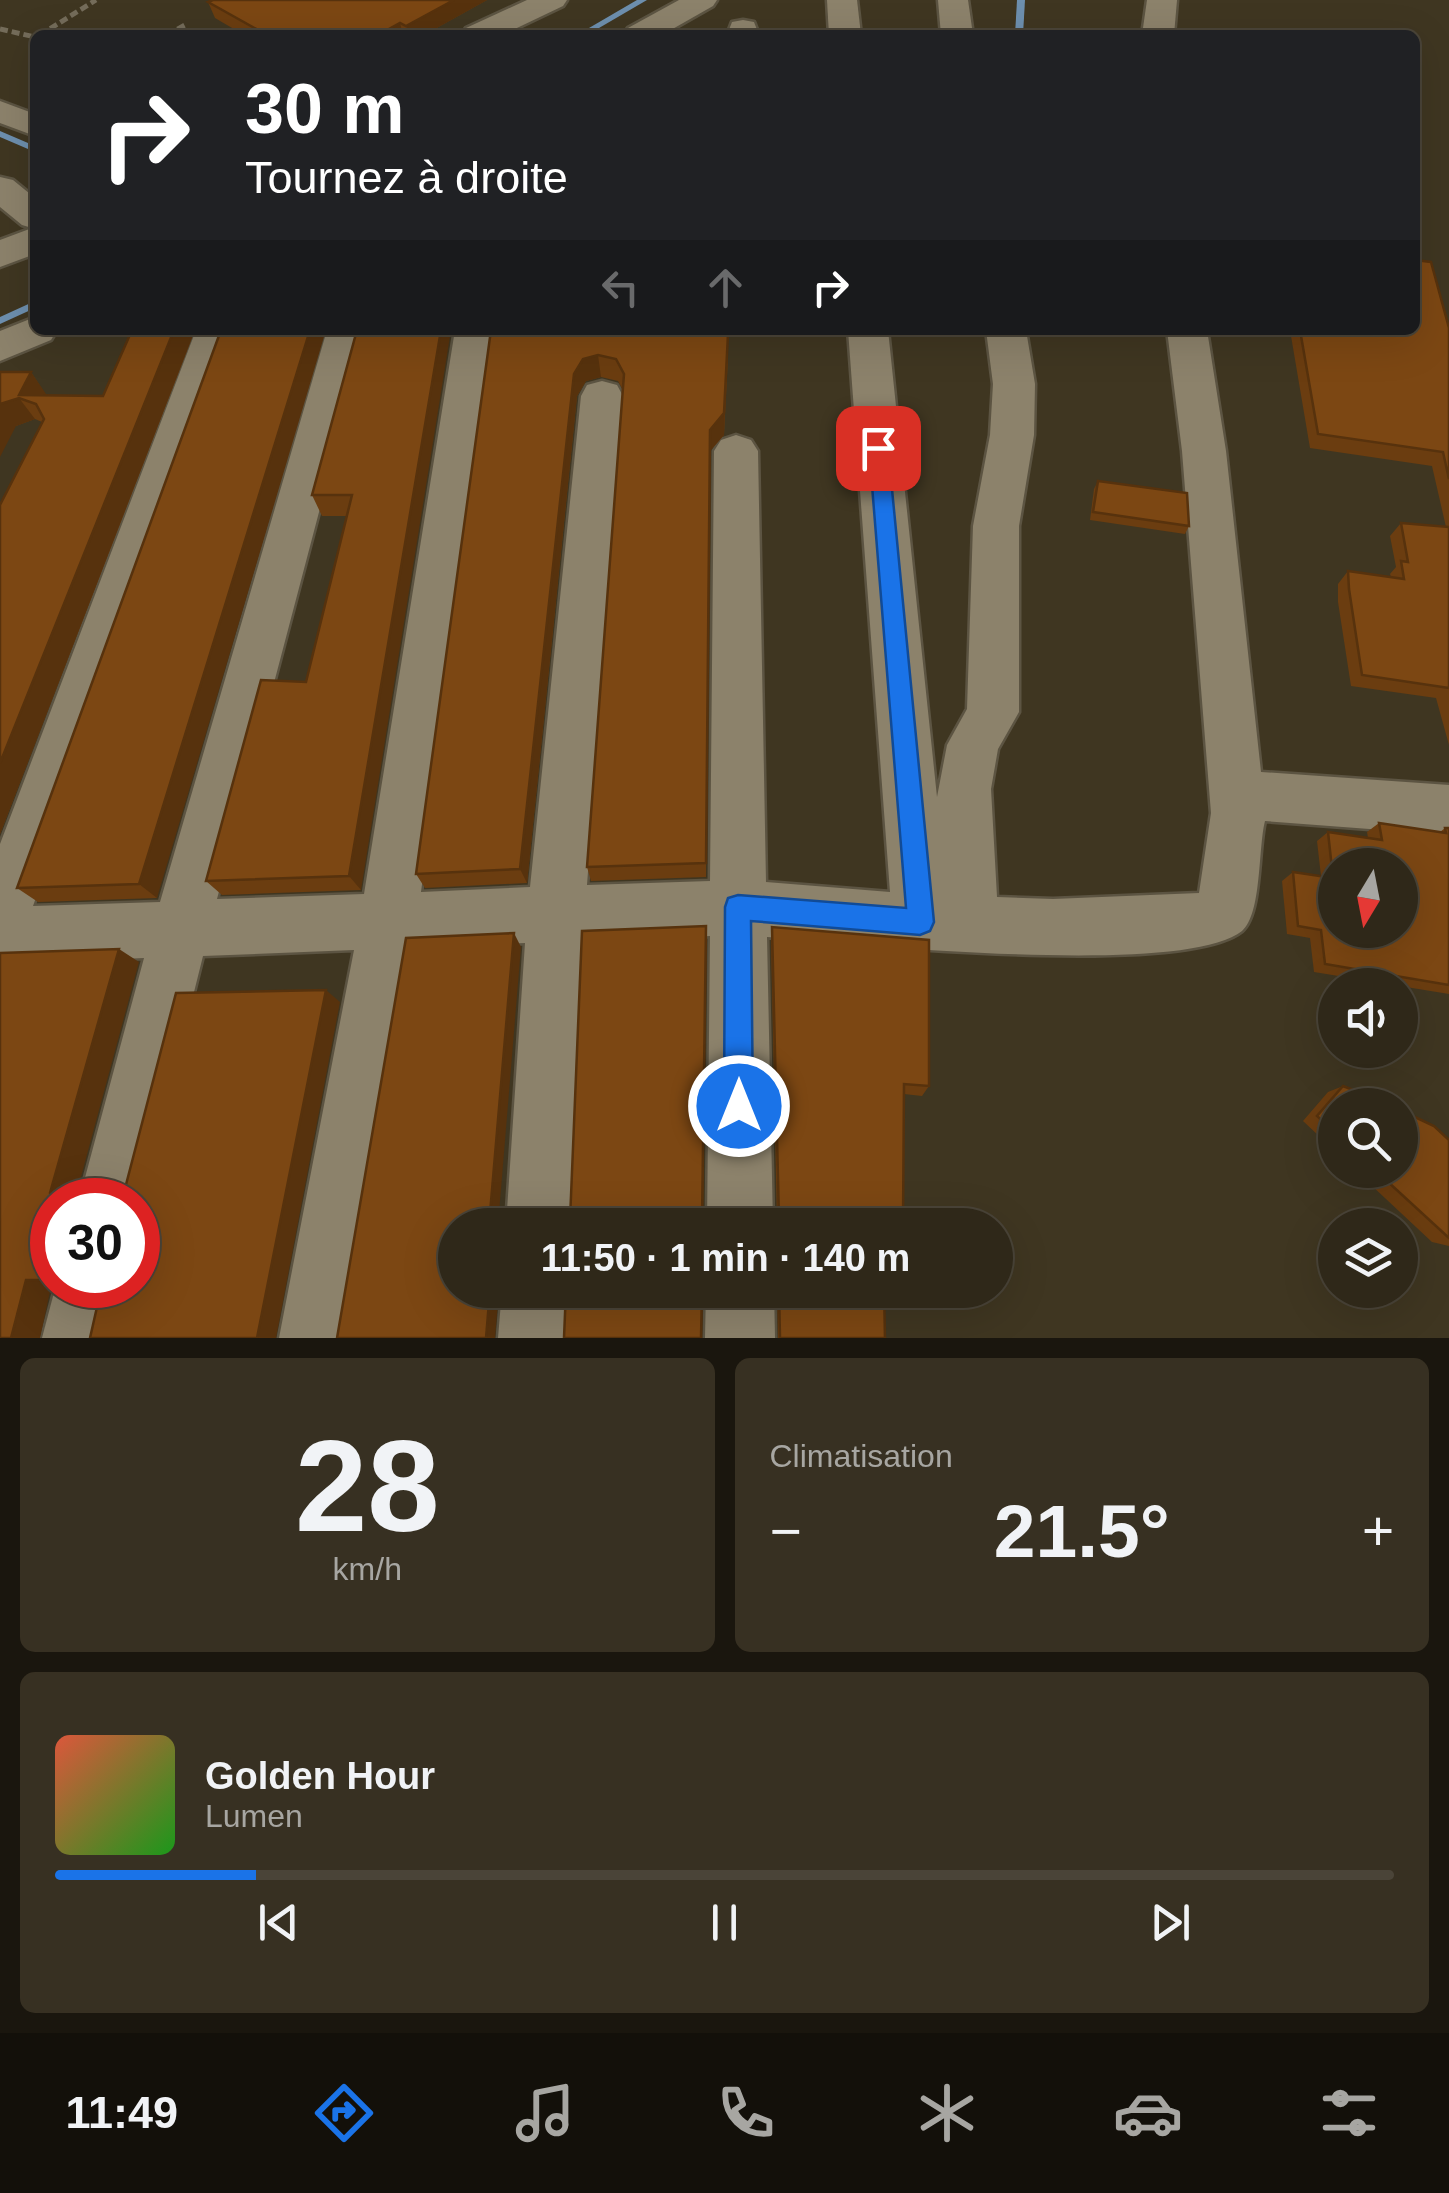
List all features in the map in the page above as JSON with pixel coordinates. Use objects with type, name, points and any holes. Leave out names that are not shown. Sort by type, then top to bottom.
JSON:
[{"type":"street","points":[[488,30],[552,0]]},
{"type":"street","points":[[648,30],[702,0]]},
{"type":"street","points":[[842,0],[844,30]]},
{"type":"street","points":[[953,0],[957,30]]},
{"type":"street","points":[[1159,30],[1162,0]]},
{"type":"street","points":[[0,110],[30,124]]},
{"type":"street","points":[[0,188],[30,213]]},
{"type":"street","points":[[0,255],[30,242]]},
{"type":"street","points":[[0,348],[30,333]]},
{"type":"street","points":[[0,919],[214,335]]},
{"type":"street","points":[[118,1178],[180,930],[346,335]]},
{"type":"street","points":[[314,1338],[388,924],[475,335]]},
{"type":"street","points":[[869,335],[946,923]]},
{"type":"street","points":[[946,923],[974,741],[985,730],[993,712],[996,526],[1012,435],[1006,335]]},
{"type":"street","points":[[0,936],[388,924],[738,907],[1053,927],[1205,921],[1224,909],[1238,813],[1204,451],[1188,335]]},
{"type":"street","points":[[540,1208],[556,914],[602,396]]},
{"type":"street","points":[[736,451],[740,1208]]},
{"type":"street","points":[[1238,813],[1253,796],[1449,810]]},
{"type":"street","points":[[77,1338],[84,1308]]},
{"type":"street","points":[[533,1338],[535,1308]]},
{"type":"street","points":[[740,1308],[740,1338]]},
{"type":"path","points":[[48,30],[96,0]]},
{"type":"path","points":[[176,30],[184,26]]},
{"type":"path","points":[[0,28],[30,34]]},
{"type":"building","points":[[454,0],[406,26],[400,23],[387,30],[258,30],[208,2]]},
{"type":"building","points":[[1420,261],[1431,262],[1449,328],[1449,479],[1443,452],[1318,434],[1301,335],[1420,335]]},
{"type":"building","points":[[130,335],[172,335],[0,763],[0,505],[44,419],[36,404],[19,398],[0,404],[0,372],[31,372],[19,395],[103,396]]},
{"type":"building","points":[[219,335],[308,335],[139,884],[17,888]]},
{"type":"building","points":[[356,335],[440,335],[349,876],[206,881],[261,680],[306,682],[352,495],[312,495]]},
{"type":"building","points":[[490,335],[728,335],[724,413],[710,430],[706,863],[587,867],[624,374],[616,359],[598,355],[583,359],[574,374],[520,869],[416,874]]},
{"type":"building","points":[[1098,481],[1187,493],[1189,526],[1093,512]]},
{"type":"building","points":[[1401,523],[1449,527],[1449,688],[1362,675],[1348,571],[1404,579],[1401,561],[1408,562]]},
{"type":"building","points":[[1379,823],[1446,833],[1445,828],[1449,828],[1449,985],[1418,980],[1418,968],[1325,964],[1323,948],[1418,948],[1418,848],[1330,848],[1328,832],[1382,840]]},
{"type":"building","points":[[1293,872],[1318,876],[1318,929],[1298,926]]},
{"type":"building","points":[[706,926],[702,1208],[570,1208],[582,931]]},
{"type":"building","points":[[772,927],[929,940],[929,1086],[904,1084],[903,1208],[779,1208]]},
{"type":"building","points":[[514,933],[490,1208],[438,1208],[438,1308],[488,1308],[486,1338],[337,1338],[406,938]]},
{"type":"building","points":[[119,949],[54,1178],[30,1178],[30,1280],[26,1280],[11,1338],[0,1338],[0,953]]},
{"type":"building","points":[[326,990],[257,1338],[90,1338],[97,1308],[160,1308],[160,1178],[128,1178],[176,993]]},
{"type":"building","points":[[1418,1118],[1449,1140],[1449,1238],[1395,1188],[1418,1188]]},
{"type":"building","points":[[565,1308],[702,1308],[701,1338],[564,1338]]},
{"type":"building","points":[[779,1308],[884,1308],[885,1338],[780,1338]]},
{"type":"waterway","points":[[590,30],[643,0]]},
{"type":"waterway","points":[[1019,30],[1021,0]]},
{"type":"waterway","points":[[0,134],[30,147]]},
{"type":"waterway","points":[[0,321],[30,306]]},
{"type":"route","points":[[739,1106],[738,907],[920,922],[878,448]]}]
